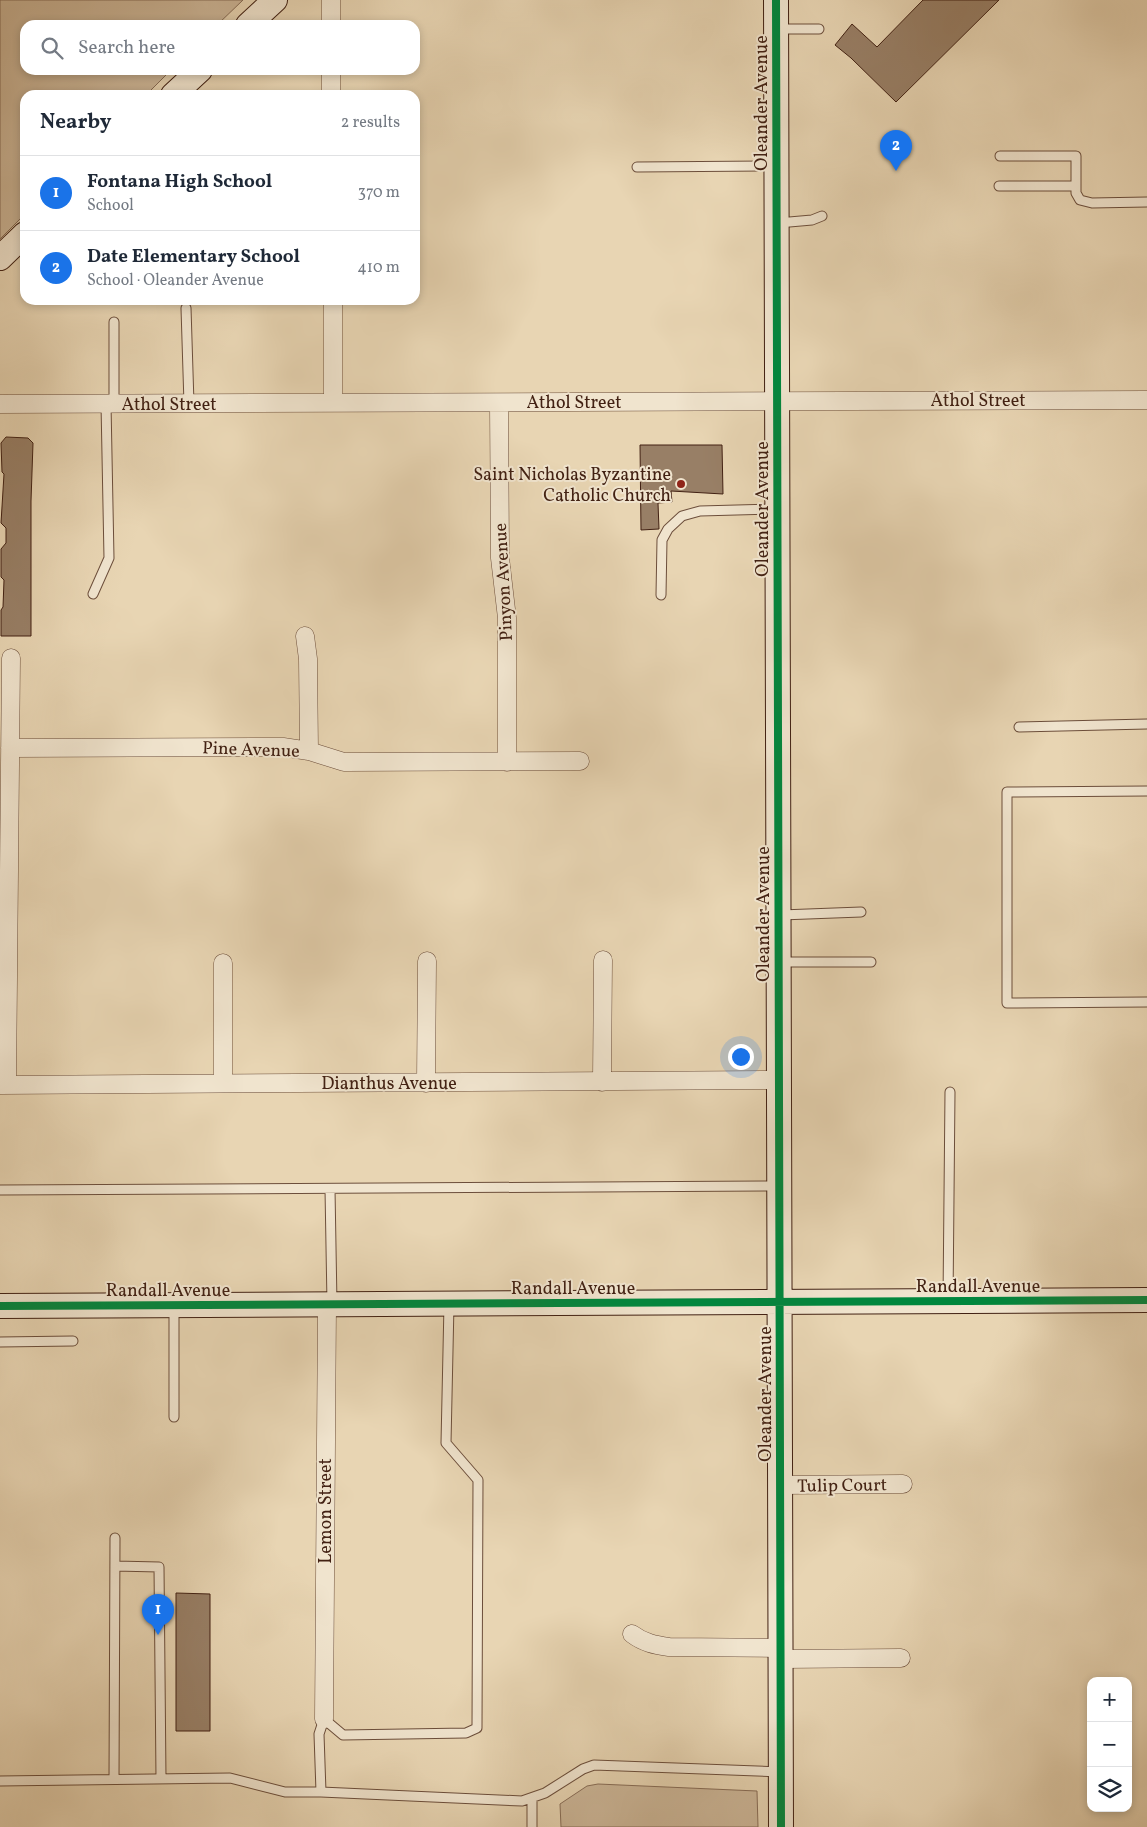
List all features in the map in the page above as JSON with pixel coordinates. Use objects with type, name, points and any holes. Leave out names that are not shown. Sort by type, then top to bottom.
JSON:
[{"type":"street","points":[[253,20],[275,0]]},
{"type":"street","points":[[331,0],[331,20]]},
{"type":"street","name":"Oleander Avenue","points":[[776,0],[781,1827]]},
{"type":"street","points":[[179,90],[195,75]]},
{"type":"street","points":[[331,75],[331,90]]},
{"type":"street","points":[[0,258],[20,239]]},
{"type":"street","points":[[333,305],[333,403]]},
{"type":"street","name":"Athol Street","points":[[0,404],[1147,400]]},
{"type":"street","name":"Pinyon Avenue","points":[[499,403],[500,558],[507,618],[507,762]]},
{"type":"street","points":[[305,636],[308,659],[308,751]]},
{"type":"street","points":[[3,1085],[11,658]]},
{"type":"street","name":"Pine Avenue","points":[[10,748],[283,747],[308,751],[344,762],[580,761]]},
{"type":"street","points":[[602,1082],[603,960]]},
{"type":"street","points":[[426,1083],[427,961]]},
{"type":"street","points":[[223,964],[223,1083]]},
{"type":"street","name":"Dianthus Avenue","points":[[3,1085],[778,1080]]},
{"type":"street","name":"Randall Avenue","points":[[0,1306],[1147,1300]]},
{"type":"street","name":"Lemon Street","points":[[324,1719],[329,1304]]},
{"type":"street","name":"Tulip Court","points":[[780,1486],[903,1484]]},
{"type":"street","points":[[632,1634],[648,1643],[669,1647],[901,1658]]},
{"type":"lane","points":[[776,29],[819,28]]},
{"type":"lane","points":[[1000,156],[1076,156],[1076,193],[1080,200],[1092,203],[1147,202]]},
{"type":"lane","points":[[637,167],[776,166]]},
{"type":"lane","points":[[1000,186],[1076,186]]},
{"type":"lane","points":[[776,223],[812,220],[822,216]]},
{"type":"lane","points":[[186,308],[189,404]]},
{"type":"lane","points":[[93,594],[110,558],[110,404],[114,322]]},
{"type":"lane","points":[[661,595],[662,540],[668,529],[682,516],[700,511],[777,509]]},
{"type":"lane","points":[[1019,727],[1147,724]]},
{"type":"lane","points":[[1147,792],[1007,792],[1007,1004],[1147,1002]]},
{"type":"lane","points":[[778,915],[861,912]]},
{"type":"lane","points":[[778,962],[872,962]]},
{"type":"lane","points":[[948,1301],[950,1092]]},
{"type":"lane","points":[[0,1190],[779,1186]]},
{"type":"lane","points":[[329,1304],[330,1189]]},
{"type":"lane","points":[[321,1792],[319,1734],[324,1719],[343,1735],[466,1733],[477,1728],[478,1480],[446,1444],[448,1303]]},
{"type":"lane","points":[[174,1305],[174,1417]]},
{"type":"lane","points":[[0,1342],[73,1341]]},
{"type":"lane","points":[[114,1779],[115,1538]]},
{"type":"lane","points":[[115,1566],[159,1567],[162,1779]]},
{"type":"lane","points":[[0,1781],[230,1778],[285,1792],[522,1801],[545,1793],[583,1769],[594,1765],[781,1772]]},
{"type":"lane","points":[[532,1798],[532,1827]]},
{"type":"shaded area","points":[[0,0],[243,0],[222,20],[20,20],[20,75],[166,75],[151,90],[20,90],[20,219],[0,239]]},
{"type":"shaded area","points":[[598,1784],[757,1791],[758,1827],[561,1827],[560,1804],[587,1786]]},
{"type":"building","points":[[923,0],[999,0],[896,102],[835,45],[852,24],[877,47]]},
{"type":"building","points":[[6,437],[28,438],[33,443],[31,636],[1,636],[4,580],[1,577],[1,549],[6,543],[6,528],[1,523],[4,474],[2,472],[1,443]]},
{"type":"building","points":[[640,445],[722,445],[723,494],[671,491],[672,502],[658,503],[659,529],[641,530]]},
{"type":"building","points":[[176,1593],[210,1594],[210,1731],[176,1731]]},
{"type":"cycle path","points":[[776,0],[781,1827]]},
{"type":"cycle path","points":[[0,1306],[1147,1300]]},
{"type":"place","name":"Date Elementary School","points":[[896,171]]},
{"type":"place","name":"Saint Nicholas Byzantine Catholic Church","points":[[681,484]]},
{"type":"place","name":"Fontana High School","points":[[158,1635]]}]
